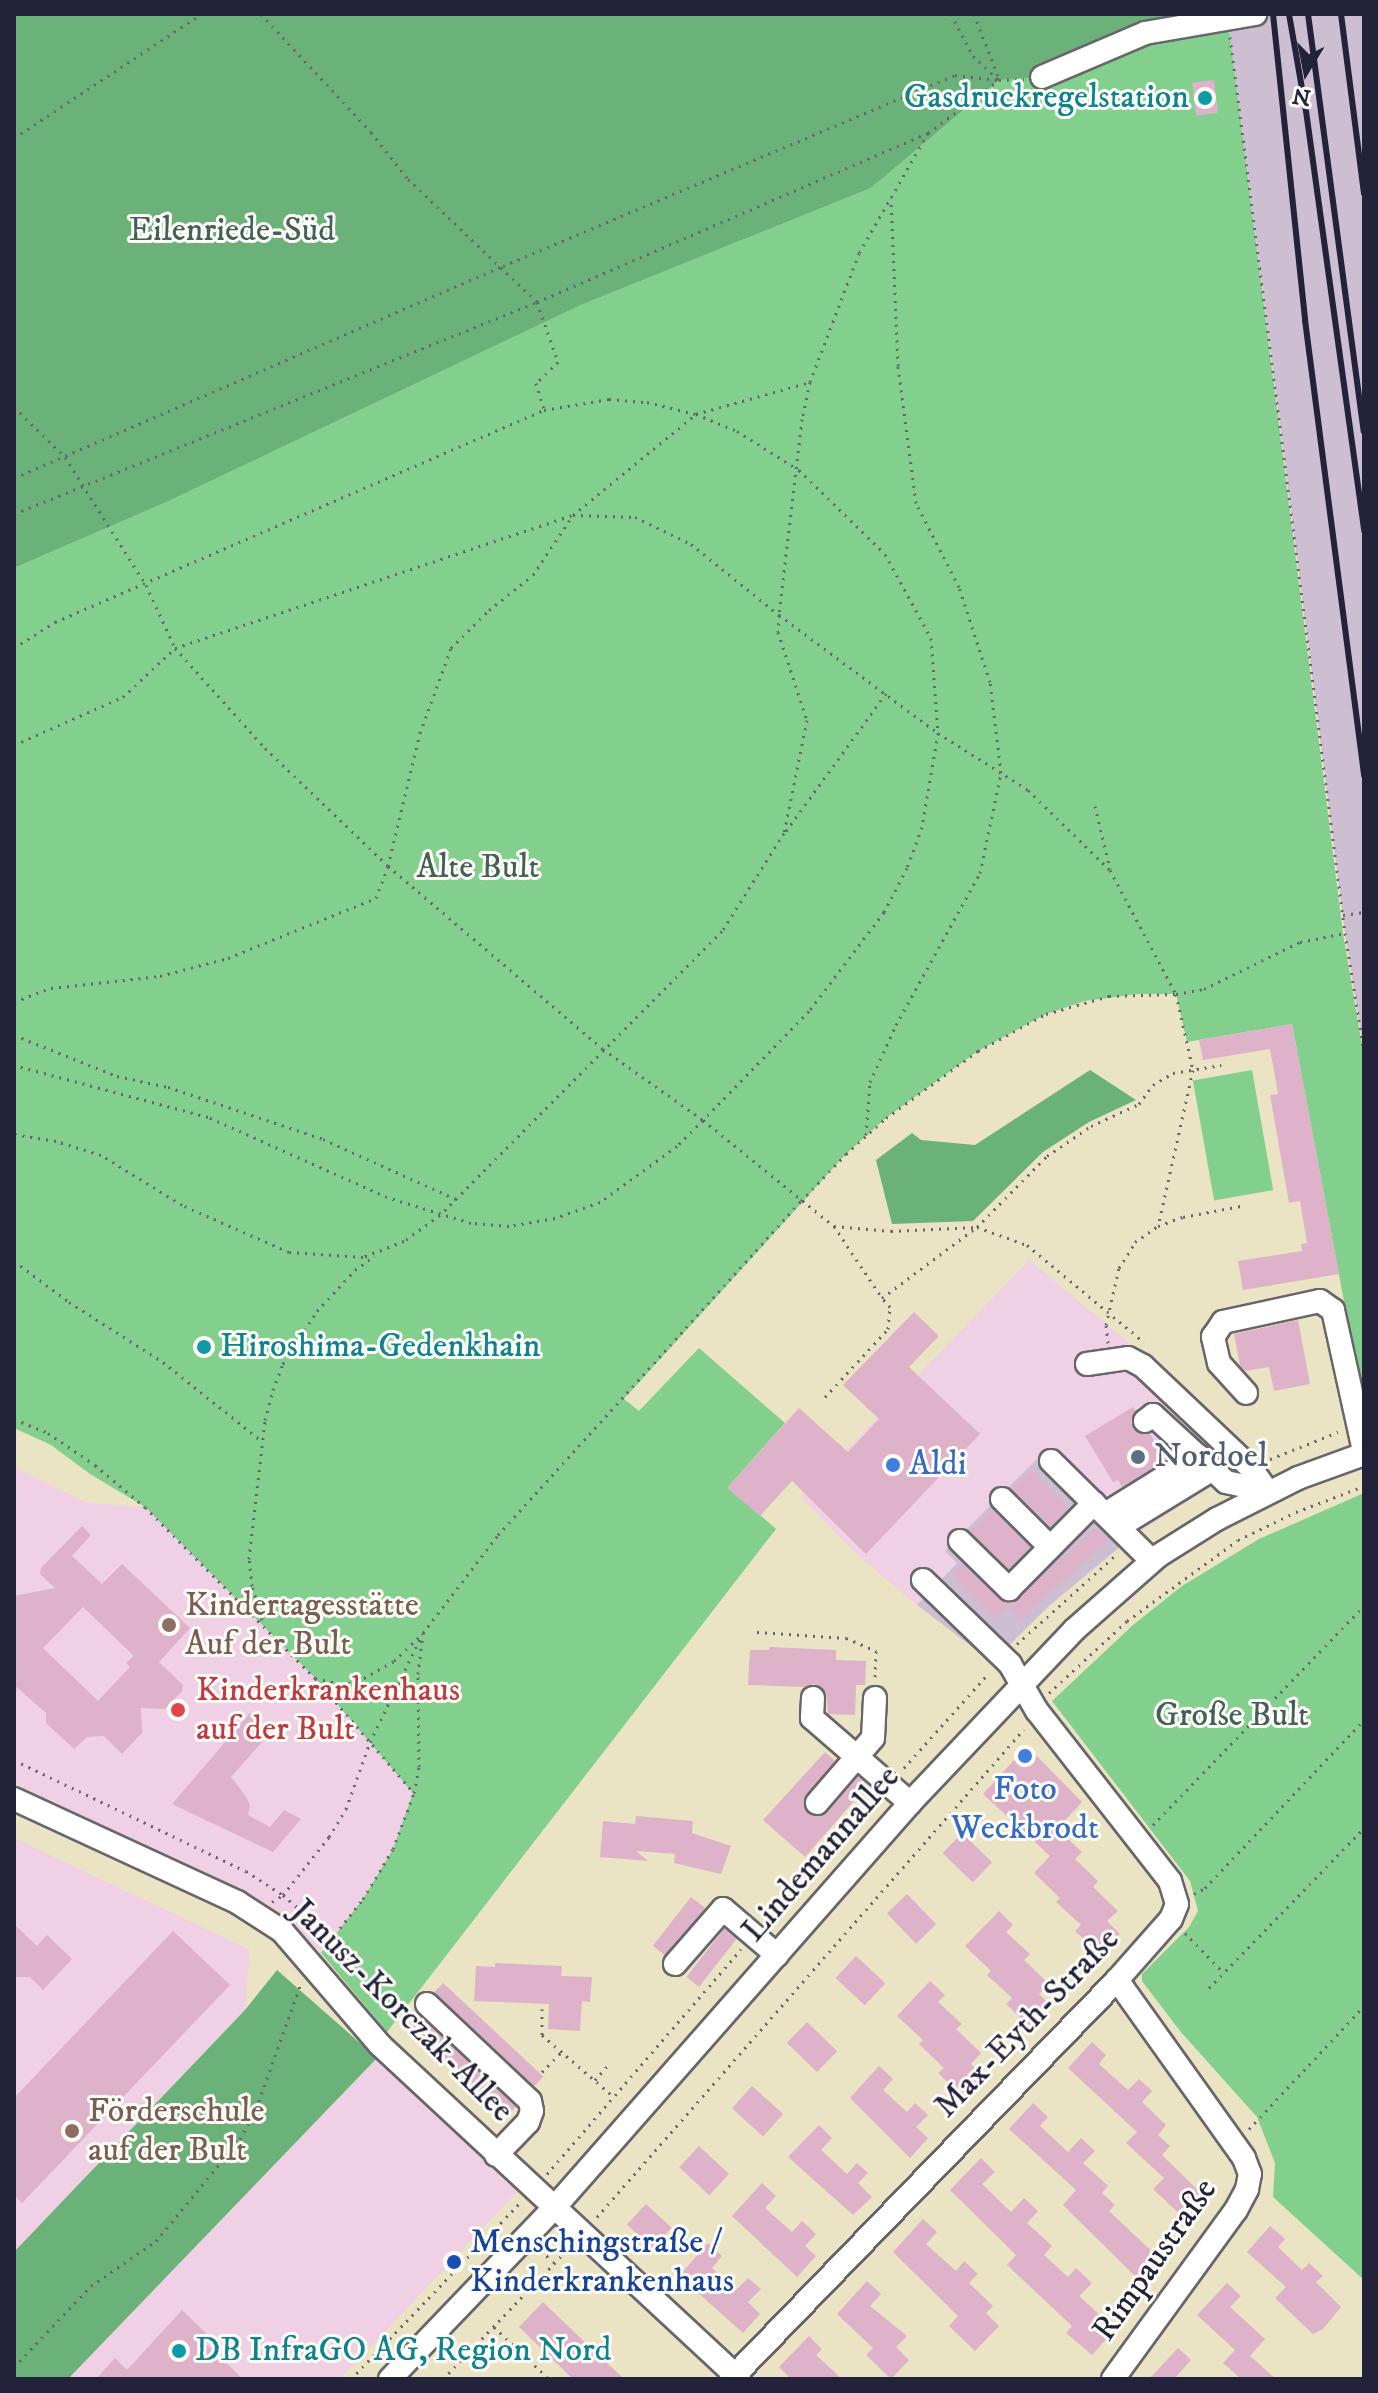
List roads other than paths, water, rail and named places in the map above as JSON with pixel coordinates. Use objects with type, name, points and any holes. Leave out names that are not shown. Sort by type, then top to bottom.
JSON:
[{"type":"street","points":[[1042,77],[1145,33],[1255,14]]},
{"type":"street","points":[[1246,1393],[1219,1363],[1213,1337],[1223,1322],[1320,1301],[1333,1310],[1364,1452]]},
{"type":"street","points":[[1098,1361],[1128,1358],[1143,1366],[1251,1468],[1267,1491]]},
{"type":"street","points":[[1145,1421],[1153,1415],[1226,1482],[1267,1491]]},
{"type":"street","points":[[960,1541],[1009,1589],[1050,1547],[1200,1458],[1210,1429]]},
{"type":"street","name":"Lindemannallee","points":[[390,2379],[554,2208],[910,1803],[1021,1683],[1110,1595],[1152,1561],[1267,1491],[1364,1452]]},
{"type":"street","points":[[1051,1461],[1152,1561]]},
{"type":"street","points":[[1002,1499],[1050,1547]]},
{"type":"street","points":[[923,1580],[1010,1664],[1021,1683]]},
{"type":"street","name":"Max-Eyth-Straße","points":[[735,2378],[1117,1980],[1174,1911],[1170,1881],[1037,1711],[1021,1683]]},
{"type":"street","points":[[813,1698],[812,1718],[910,1803]]},
{"type":"street","points":[[817,1803],[873,1738],[875,1698]]},
{"type":"street","name":"Janusz-Korczak-Allee","points":[[14,1799],[256,1913],[282,1931],[380,2045],[735,2378]]},
{"type":"street","points":[[675,1964],[723,1909],[777,1955]]},
{"type":"street","name":"Rimpaustraße","points":[[1113,2379],[1236,2210],[1247,2189],[1250,2174],[1235,2145],[1117,1980]]},
{"type":"street","points":[[427,2004],[530,2101],[532,2111],[528,2122],[496,2155]]},
{"type":"railway","points":[[1273,14],[1305,320],[1364,776]]},
{"type":"railway","points":[[1289,14],[1306,111],[1364,531]]},
{"type":"railway","points":[[1308,14],[1364,431]]},
{"type":"railway","points":[[1341,14],[1364,194]]},
{"type":"place","name":"Gasdruckregelstation","points":[[1205,98]]},
{"type":"place","name":"Hiroshima-Gedenkhain","points":[[204,1347]]},
{"type":"place","name":"Nordoel","points":[[1138,1457]]},
{"type":"place","name":"Aldi","points":[[893,1465]]},
{"type":"place","name":"Kindertagesstätte Auf der Bult","points":[[169,1625]]},
{"type":"place","name":"Kinderkrankenhaus auf der Bult","points":[[178,1710]]},
{"type":"place","name":"Foto Weckbrodt","points":[[1025,1756]]},
{"type":"place","name":"Förderschule auf der Bult","points":[[72,2131]]},
{"type":"place","name":"Menschingstraße / Kinderkrankenhaus","points":[[454,2262]]},
{"type":"place","name":"DB InfraGO AG, Region Nord","points":[[179,2351]]},
{"type":"park label","name":"Eilenriede-Süd","points":[[232,231]]},
{"type":"park label","name":"Alte Bult","points":[[478,868]]},
{"type":"park label","name":"Große Bult","points":[[1232,1716]]}]
